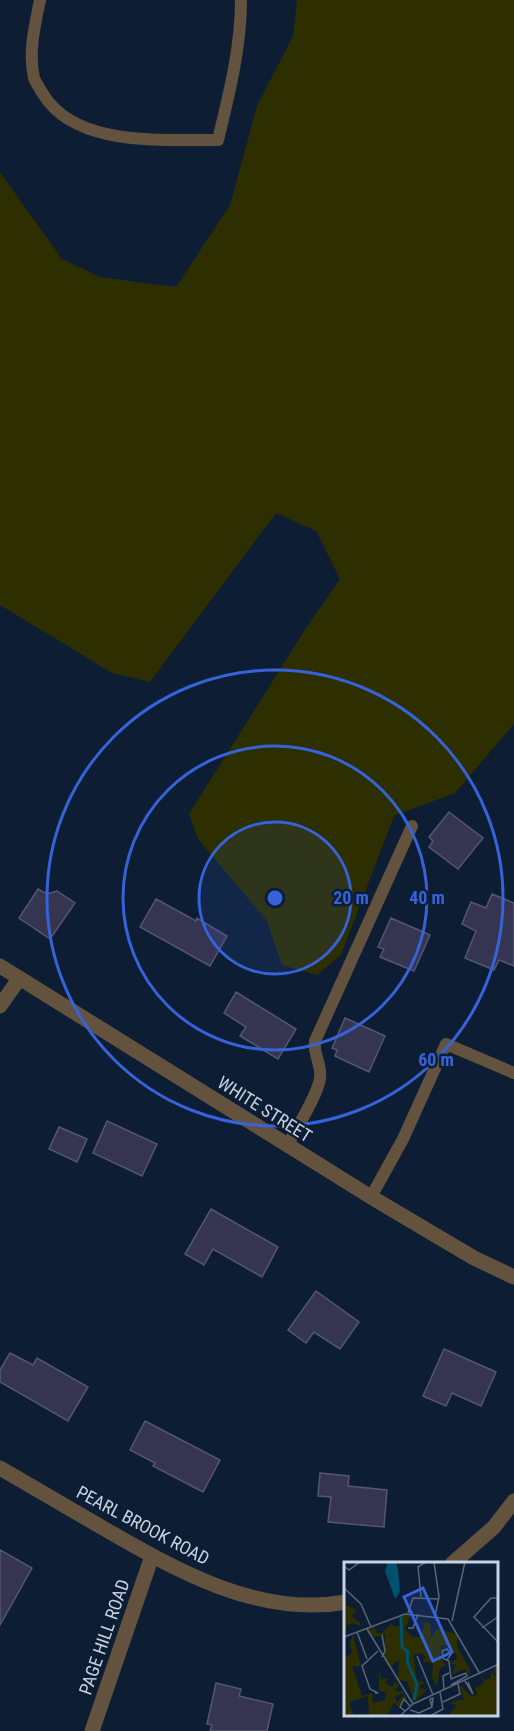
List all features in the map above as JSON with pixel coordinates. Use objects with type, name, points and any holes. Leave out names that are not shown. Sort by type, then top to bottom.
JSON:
[{"type":"street","name":"WHITE STREET","points":[[0,966],[371,1197],[474,1258],[514,1277]]},
{"type":"street","points":[[0,1006],[19,979]]},
{"type":"street","name":"PEARL BROOK ROAD","points":[[0,1468],[152,1556],[205,1581],[249,1597],[287,1605],[331,1605],[344,1602]]},
{"type":"street","points":[[454,1562],[494,1527],[514,1501]]},
{"type":"street","name":"PAGE HILL ROAD","points":[[92,1731],[152,1556]]},
{"type":"lane","points":[[39,0],[32,38],[34,79],[51,106],[80,126],[110,136],[218,140],[239,39],[241,0]]},
{"type":"lane","points":[[287,1146],[318,1087],[320,1067],[314,1048],[315,1041],[412,826]]},
{"type":"lane","points":[[371,1197],[403,1139],[446,1044],[514,1073]]},
{"type":"shaded area","points":[[297,0],[514,0],[514,724],[455,793],[394,816],[341,955],[317,975],[282,965],[267,921],[198,839],[189,814],[306,628],[340,579],[316,531],[276,513],[150,682],[112,673],[0,605],[0,172],[62,259],[100,277],[176,287],[230,205],[257,106],[293,36]]},
{"type":"building","points":[[449,812],[483,838],[458,869],[429,847],[433,841],[429,837]]},
{"type":"building","points":[[38,889],[47,894],[57,891],[75,903],[50,939],[19,918]]},
{"type":"building","points":[[492,894],[514,903],[514,966],[499,960],[494,970],[465,958],[476,931],[462,924],[471,902],[486,908]]},
{"type":"building","points":[[156,899],[196,921],[197,918],[227,936],[210,966],[140,927]]},
{"type":"building","points":[[391,918],[430,935],[414,971],[380,957],[384,949],[378,947]]},
{"type":"building","points":[[236,992],[296,1029],[278,1059],[240,1036],[246,1027],[224,1013]]},
{"type":"building","points":[[345,1018],[385,1036],[369,1072],[335,1056],[337,1050],[332,1048]]},
{"type":"building","points":[[107,1121],[157,1144],[142,1176],[93,1153]]},
{"type":"building","points":[[59,1127],[87,1139],[77,1162],[49,1149]]},
{"type":"building","points":[[211,1209],[278,1247],[262,1277],[213,1249],[204,1265],[185,1254]]},
{"type":"building","points":[[316,1291],[359,1322],[340,1349],[314,1332],[306,1343],[288,1330]]},
{"type":"building","points":[[444,1349],[496,1372],[481,1406],[452,1393],[446,1406],[423,1396]]},
{"type":"building","points":[[10,1353],[33,1365],[37,1358],[88,1387],[68,1421],[0,1382],[0,1370]]},
{"type":"building","points":[[145,1421],[220,1460],[203,1492],[153,1466],[155,1463],[130,1450]]},
{"type":"building","points":[[320,1473],[349,1476],[348,1486],[387,1490],[384,1527],[328,1522],[331,1497],[318,1496]]},
{"type":"building","points":[[0,1550],[32,1568],[0,1625]]},
{"type":"building","points":[[216,1683],[241,1689],[239,1696],[273,1704],[267,1731],[210,1731],[212,1725],[207,1724]]}]
